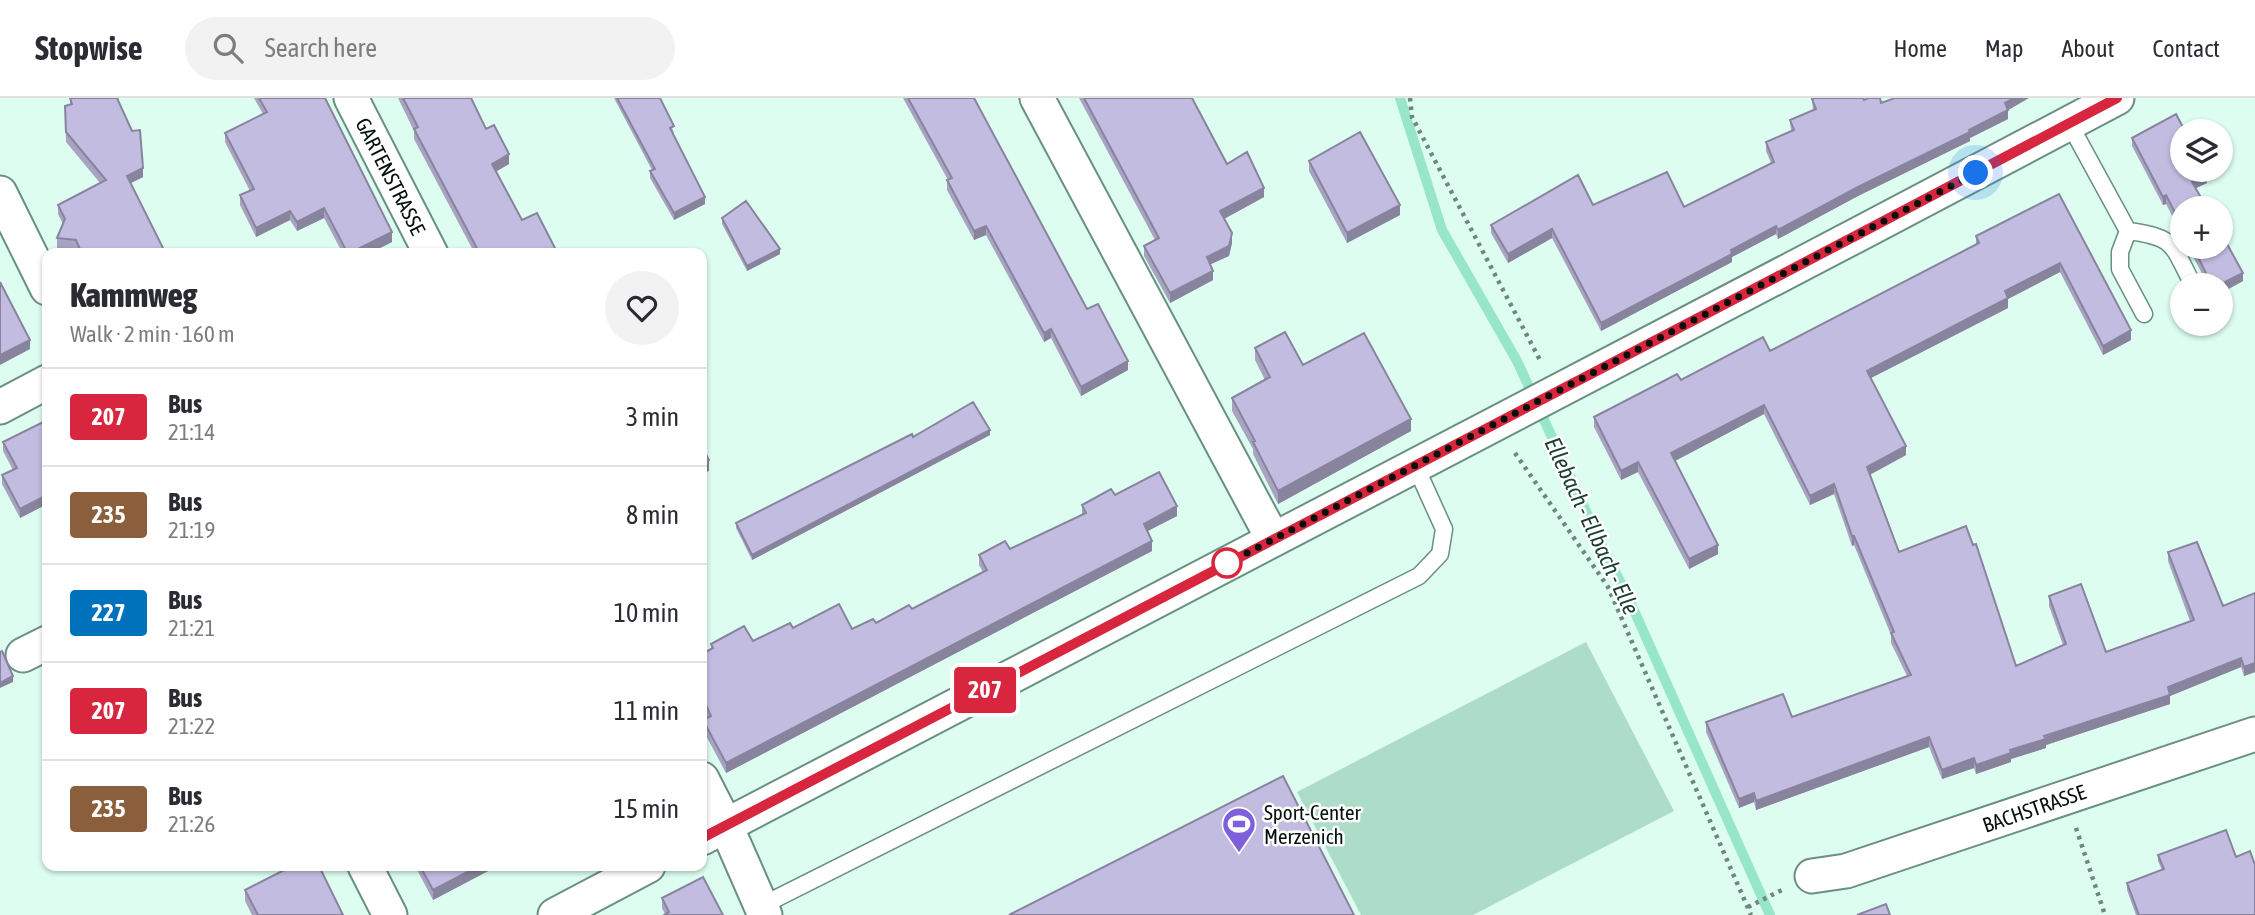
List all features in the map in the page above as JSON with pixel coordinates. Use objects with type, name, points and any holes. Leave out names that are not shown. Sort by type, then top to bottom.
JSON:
[{"type":"street","name":"GARTENSTRASSE","points":[[351,98],[428,248]]},
{"type":"street","points":[[1037,98],[1273,539]]},
{"type":"street","points":[[714,832],[2117,98]]},
{"type":"street","points":[[0,193],[42,278]]},
{"type":"street","points":[[0,407],[42,385]]},
{"type":"street","name":"BACHSTRASSE","points":[[1811,876],[1846,871],[2255,734]]},
{"type":"street","points":[[707,801],[714,832],[763,911]]},
{"type":"street","points":[[368,871],[390,915]]},
{"type":"street","points":[[555,915],[639,871]]},
{"type":"lane","points":[[2069,123],[2128,232]]},
{"type":"lane","points":[[2128,232],[2152,234],[2170,242],[2187,273]]},
{"type":"lane","points":[[2128,232],[2120,252],[2120,269],[2144,314]]},
{"type":"lane","points":[[763,911],[1419,576],[1440,554],[1444,529],[1415,465]]},
{"type":"path","points":[[1410,98],[1412,117],[1556,391]]},
{"type":"path","points":[[1495,423],[1608,587],[1751,915]]},
{"type":"path","points":[[2066,797],[2105,915]]},
{"type":"green space","points":[[1586,642],[1674,811],[1473,915],[1361,915],[1297,792]]},
{"type":"building","points":[[70,98],[117,98],[132,131],[140,130],[143,168],[127,176],[163,248],[79,248],[76,240],[57,238],[65,219],[58,205],[106,180],[66,132],[65,106],[72,104]]},
{"type":"building","points":[[259,98],[325,98],[392,232],[360,248],[345,248],[324,208],[297,222],[290,211],[256,228],[240,195],[254,189],[225,133],[267,112]]},
{"type":"building","points":[[403,98],[471,98],[486,129],[494,125],[509,154],[492,164],[522,220],[537,213],[555,248],[477,248],[414,129],[418,127]]},
{"type":"building","points":[[617,98],[660,98],[674,126],[670,128],[705,197],[674,213],[650,171],[655,169]]},
{"type":"building","points":[[908,98],[974,98],[1087,309],[1098,304],[1128,361],[1081,387],[1051,329],[1044,333],[986,226],[974,231],[947,180],[952,178]]},
{"type":"building","points":[[1084,98],[1192,98],[1227,164],[1247,152],[1264,188],[1220,211],[1232,233],[1229,246],[1207,257],[1213,271],[1170,293],[1144,246],[1159,238]]},
{"type":"building","points":[[1880,98],[1881,103],[1895,98],[2014,98],[2005,103],[2008,110],[1969,130],[1970,132],[1778,230],[1776,226],[1731,250],[1732,254],[1601,323],[1552,229],[1508,254],[1491,225],[1578,175],[1593,205],[1667,172],[1684,207],[1774,162],[1766,142],[1794,130],[1790,120],[1816,109],[1812,99]]},
{"type":"building","points":[[2176,114],[2179,119],[2170,119],[2170,182],[2192,182],[2200,196],[2170,196],[2170,203],[2166,195],[2163,197],[2132,138]]},
{"type":"building","points":[[1360,132],[1400,205],[1347,233],[1309,161]]},
{"type":"building","points":[[2059,194],[2131,330],[2103,346],[2060,263],[2005,291],[2008,298],[1867,371],[1906,446],[1867,467],[1899,552],[1966,526],[1973,545],[1976,544],[2016,666],[2066,644],[2049,596],[2081,584],[2106,652],[2194,620],[2168,552],[2197,542],[2223,606],[2255,593],[2255,663],[2244,667],[2241,658],[2168,687],[2170,695],[2044,736],[2046,739],[2010,750],[2011,753],[1976,765],[1974,758],[1942,770],[1929,737],[1756,801],[1754,793],[1739,799],[1706,722],[1783,694],[1792,717],[1911,675],[1891,633],[1894,632],[1852,536],[1834,484],[1810,496],[1764,405],[1671,453],[1718,545],[1689,559],[1638,462],[1621,471],[1594,417],[1677,374],[1681,380],[1763,337],[1770,351],[1979,243],[1976,236]]},
{"type":"building","points":[[746,201],[780,249],[747,266],[722,218]]},
{"type":"building","points":[[2233,255],[2243,273],[2233,278],[2233,273],[2206,273],[2199,259],[2233,259]]},
{"type":"building","points":[[0,282],[30,340],[0,355]]},
{"type":"building","points":[[1285,332],[1303,365],[1364,333],[1411,419],[1278,491],[1232,398],[1270,377],[1255,348]]},
{"type":"building","points":[[973,402],[990,430],[752,555],[736,523],[912,434],[913,437]]},
{"type":"building","points":[[42,422],[42,498],[20,509],[2,475],[17,468],[3,442]]},
{"type":"building","points":[[1159,472],[1177,506],[1144,524],[1152,541],[726,763],[707,727],[707,718],[711,716],[707,708],[707,651],[713,648],[711,644],[744,626],[753,641],[790,623],[793,628],[839,604],[852,629],[873,619],[876,623],[909,605],[912,609],[987,570],[979,555],[1005,541],[1010,549],[1086,513],[1082,505],[1111,489],[1115,495]]},
{"type":"building","points":[[2,651],[13,676],[0,683],[0,652]]},
{"type":"building","name":"Sport-Center Merzenich","points":[[1283,776],[1354,915],[1009,915]]},
{"type":"building","points":[[2226,830],[2236,857],[2250,851],[2255,865],[2255,915],[2139,915],[2127,883],[2164,869],[2158,855]]},
{"type":"building","points":[[282,871],[321,871],[343,915],[258,915],[245,890]]},
{"type":"building","points":[[423,871],[469,871],[433,890]]},
{"type":"building","points":[[703,877],[723,915],[664,915],[669,912],[662,898]]},
{"type":"building","points":[[1886,904],[1890,915],[1857,915]]},
{"type":"waterway","name":"Ellebach - Ellbach - Elle","points":[[1400,98],[1442,230],[1517,361],[1628,597],[1770,915]]},
{"type":"bus line","name":"207","points":[[707,835],[2117,98]]},
{"type":"place","name":"Sport-Center Merzenich","points":[[1239,854]]},
{"type":"route","points":[[1227,563],[1976,173]]}]
